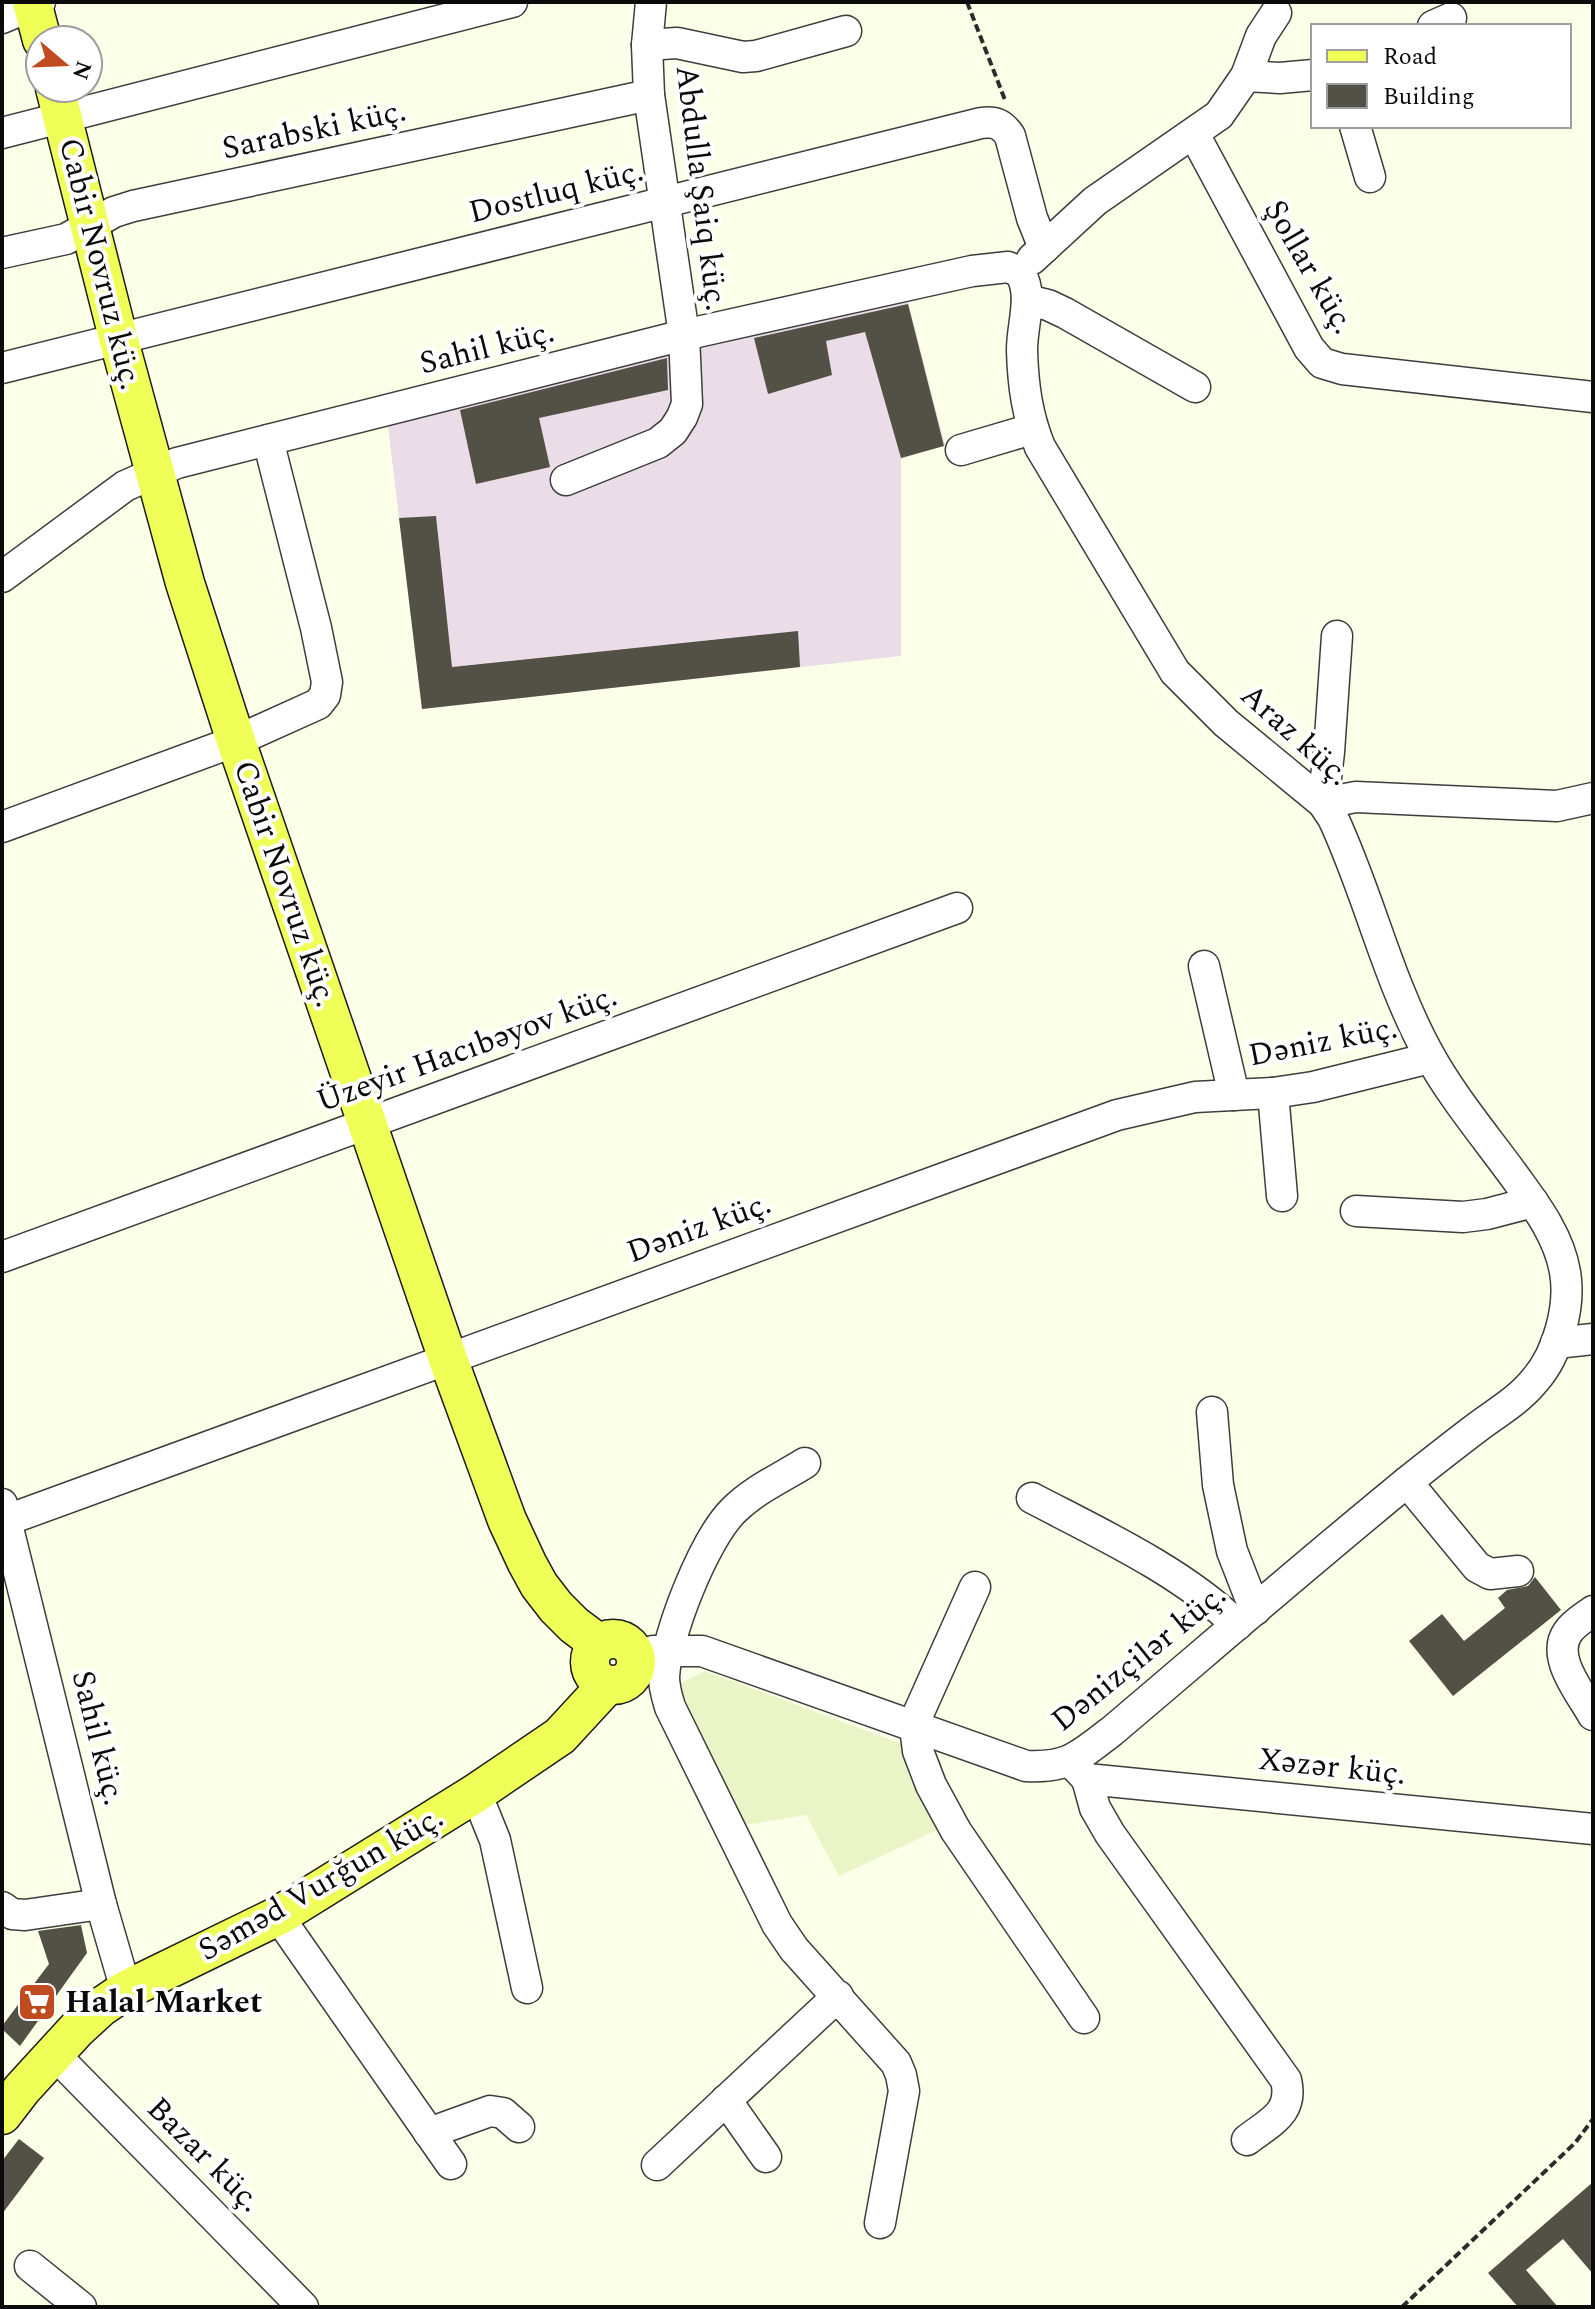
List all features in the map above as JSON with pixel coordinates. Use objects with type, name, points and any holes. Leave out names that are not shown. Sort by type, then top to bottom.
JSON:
[{"type":"main road","name":"Cabir Novruz küç.","points":[[60,104],[119,341],[185,583],[236,741],[448,1359],[507,1520],[527,1563],[556,1607],[598,1643]]},
{"type":"main road","points":[[607,1685],[592,1672],[592,1651],[598,1643],[617,1638],[633,1648],[653,1654]]},
{"type":"main road","name":"Səməd Vurğun küç.","points":[[2,2115],[93,2014],[126,1990],[278,1916],[476,1793],[560,1736],[607,1685],[630,1679],[637,1665],[653,1654]]},
{"type":"street","points":[[104,92],[512,2]]},
{"type":"street","name":"Abdulla Şaiq küç.","points":[[566,480],[658,443],[673,431],[687,404],[684,335],[649,95],[647,45],[651,2]]},
{"type":"street","points":[[1023,286],[1044,248],[1095,201],[1219,115],[1246,76],[1261,36],[1276,13]]},
{"type":"street","points":[[647,45],[677,43],[743,57],[846,31]]},
{"type":"street","points":[[1246,76],[1280,78],[1311,75]]},
{"type":"street","name":"Sarabski küç.","points":[[2,253],[66,239],[114,212],[133,206],[649,95]]},
{"type":"street","points":[[2,133],[55,104]]},
{"type":"street","name":"Dostluq küç.","points":[[2,368],[981,123],[992,122],[1003,126]]},
{"type":"street","points":[[1003,126],[1010,136],[1032,218],[1044,248]]},
{"type":"street","points":[[1356,128],[1370,177]]},
{"type":"street","name":"Şollar küç.","points":[[1194,134],[1309,348],[1322,363],[1364,372],[1593,397]]},
{"type":"street","name":"Sahil küç.","points":[[2,577],[106,499],[154,471],[177,463],[684,335],[972,271],[1008,267],[1023,286],[1065,313],[1195,387]]},
{"type":"street","name":"Araz küç.","points":[[1023,286],[1022,346],[1027,411],[1040,447],[1175,672],[1226,723],[1323,803],[1341,836],[1391,975],[1430,1058],[1546,1221],[1560,1251],[1566,1274],[1566,1296],[1556,1343]]},
{"type":"street","points":[[961,450],[1032,429]]},
{"type":"street","points":[[2,827],[236,741],[318,704],[325,695],[327,682],[316,628],[268,440]]},
{"type":"street","points":[[1337,636],[1323,803],[1356,797],[1557,806],[1593,798]]},
{"type":"street","name":"Üzeyir Hacıbəyov küç.","points":[[2,1257],[957,908]]},
{"type":"street","points":[[1204,966],[1234,1095]]},
{"type":"street","name":"Dәniz küç.","points":[[4,1511],[448,1359],[1117,1115],[1182,1099],[1273,1093],[1325,1084],[1430,1058]]},
{"type":"street","points":[[1273,1093],[1282,1196]]},
{"type":"street","points":[[1356,1211],[1463,1217],[1533,1202]]},
{"type":"street","points":[[1556,1343],[1593,1339]]},
{"type":"street","name":"Dәnizçilәr küç.","points":[[653,1654],[702,1651],[1026,1766],[1079,1770],[1112,1731],[1407,1482],[1516,1399],[1536,1380],[1556,1343]]},
{"type":"street","points":[[1212,1412],[1218,1485],[1246,1618]]},
{"type":"street","points":[[805,1463],[748,1497],[714,1534],[653,1654],[664,1677],[665,1691],[677,1721],[777,1924],[794,1949],[896,2063],[901,2075],[904,2091],[880,2223]]},
{"type":"street","points":[[1407,1482],[1477,1567],[1490,1574],[1518,1571]]},
{"type":"street","points":[[1032,1498],[1120,1543],[1220,1608],[1246,1618]]},
{"type":"street","name":"Sahil küç.","points":[[4,1511],[101,1904],[126,1990]]},
{"type":"street","points":[[975,1587],[915,1727],[918,1751],[931,1785],[956,1831],[1084,2018]]},
{"type":"street","points":[[1593,1611],[1565,1634],[1561,1650],[1583,1676],[1593,1715]]},
{"type":"street","points":[[1079,1770],[1110,1834],[1286,2080],[1290,2095],[1282,2114],[1247,2140]]},
{"type":"street","name":"Xəzər küç.","points":[[1079,1770],[1593,1829]]},
{"type":"street","points":[[476,1793],[495,1840],[527,1988]]},
{"type":"street","points":[[2,1907],[12,1914],[25,1915],[101,1904]]},
{"type":"street","points":[[278,1916],[451,2164]]},
{"type":"street","points":[[657,2165],[838,1996]]},
{"type":"street","name":"Bazar küç.","points":[[54,2054],[303,2307]]},
{"type":"street","points":[[726,2100],[766,2157]]},
{"type":"street","points":[[429,2133],[490,2111],[503,2113],[519,2127]]},
{"type":"street","points":[[30,2266],[81,2307]]},
{"type":"path","points":[[967,2],[1006,101],[1003,126]]},
{"type":"path","points":[[1402,2307],[1575,2143],[1593,2119]]},
{"type":"shaded area","points":[[906,294],[945,445],[901,459],[901,656],[422,709],[387,418]]},
{"type":"green space","points":[[705,1671],[902,1744],[939,1829],[839,1876],[806,1815],[745,1825],[675,1686]]},
{"type":"building","points":[[908,304],[944,446],[901,458],[865,332],[826,341],[832,375],[768,394],[754,338]]},
{"type":"building","points":[[667,358],[668,390],[539,418],[550,467],[476,484],[460,410]]},
{"type":"building","points":[[436,516],[452,667],[798,631],[800,667],[422,709],[399,518]]},
{"type":"building","points":[[1535,1577],[1561,1610],[1453,1696],[1409,1641],[1442,1614],[1464,1641],[1505,1608],[1498,1598],[1507,1590],[1528,1586]]},
{"type":"building","points":[[81,1925],[87,1953],[20,2046],[2,2026],[49,1964],[38,1931]]},
{"type":"building","points":[[19,2139],[44,2158],[2,2214],[2,2161]]},
{"type":"building","points":[[1593,2182],[1593,2274],[1563,2239],[1526,2270],[1558,2307],[1518,2307],[1488,2273]]},
{"type":"place","name":"Halal Market","points":[[37,2002]]}]
